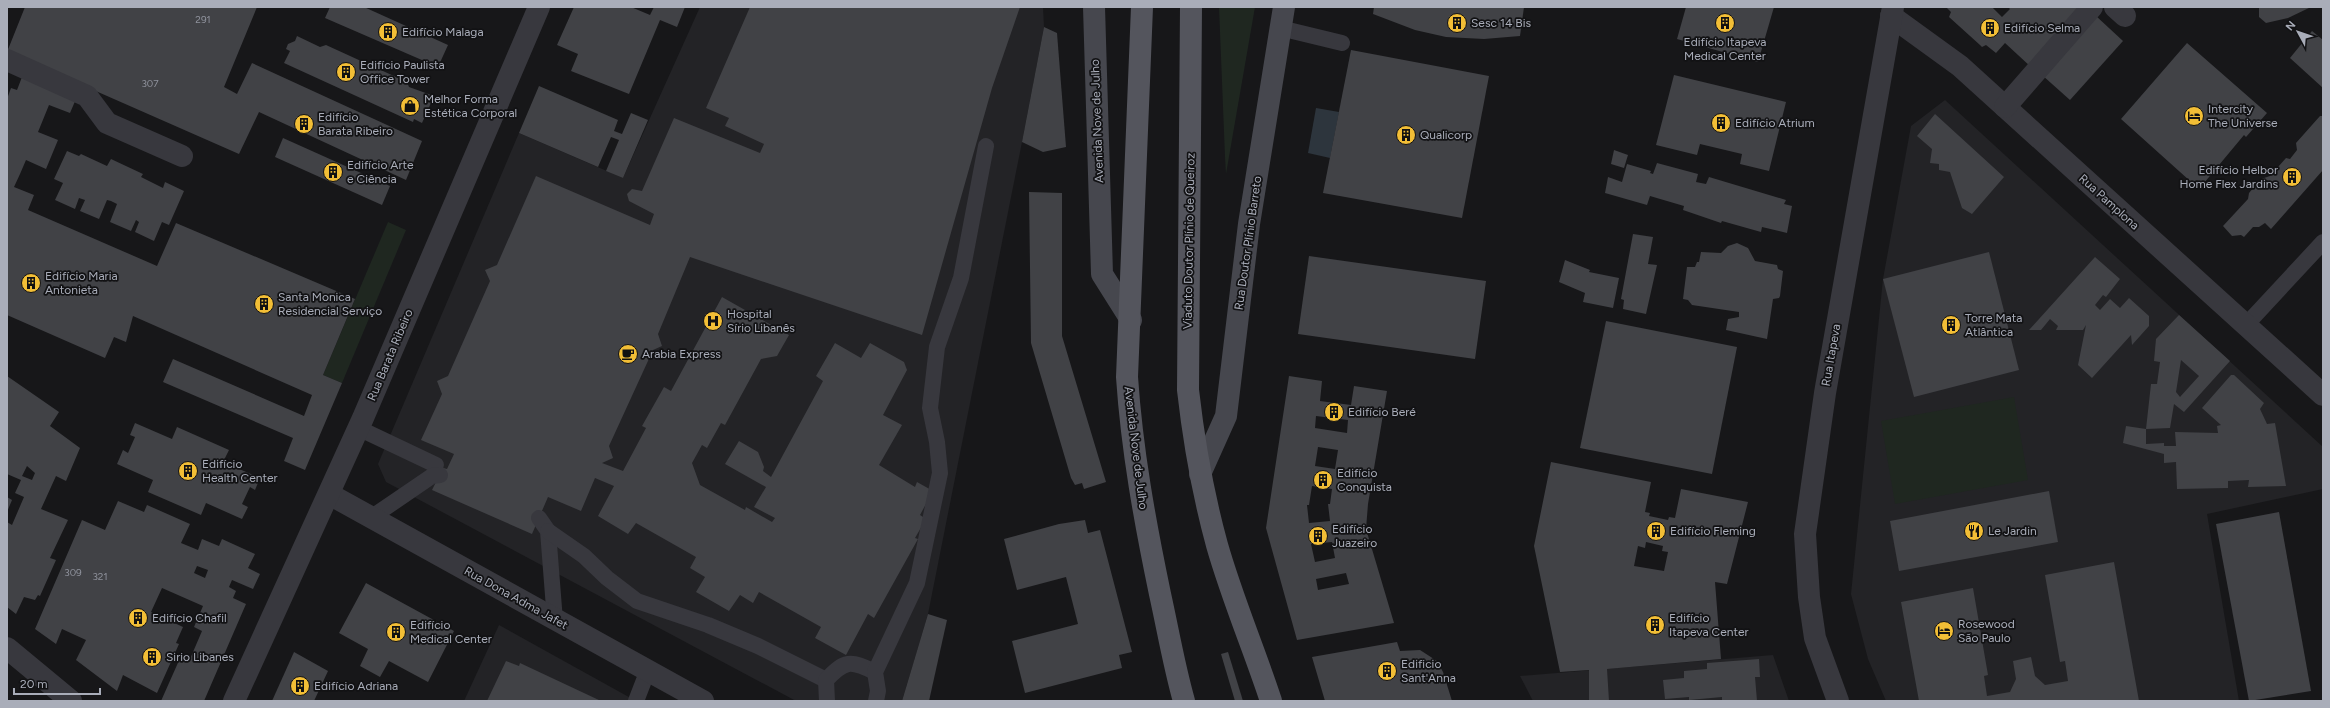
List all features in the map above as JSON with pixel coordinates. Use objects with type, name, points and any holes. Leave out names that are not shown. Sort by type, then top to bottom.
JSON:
[{"type":"main road","name":"Avenida Nove de Julho","points":[[1094,7],[1102,274],[1131,320],[1127,377],[1130,420],[1139,490],[1178,680],[1184,701]]},
{"type":"main road","points":[[1131,320],[1142,7]]},
{"type":"main road","name":"Viaduto Doutor Plínio de Queiroz","points":[[1191,7],[1188,390],[1200,474]]},
{"type":"main road","name":"Rua Doutor Plínio Barreto","points":[[1200,474],[1226,416],[1249,224],[1282,17]]},
{"type":"main road","points":[[1200,474],[1217,546],[1271,701]]},
{"type":"street","name":"Rua Barata Ribeiro","points":[[234,701],[329,494],[539,7]]},
{"type":"street","points":[[2004,107],[2092,7]]},
{"type":"street","name":"Rua Pamplona","points":[[1892,11],[1960,66],[2245,326],[2323,395]]},
{"type":"street","name":"Rua Itapeva","points":[[1838,701],[1815,638],[1809,597],[1805,534],[1825,393],[1892,11]]},
{"type":"street","points":[[7,60],[88,96],[107,123],[182,156]]},
{"type":"street","name":"Rua Dona Adma Jafet","points":[[329,494],[702,701]]},
{"type":"street","points":[[7,648],[71,701]]},
{"type":"lane","points":[[1282,17],[1342,43]]},
{"type":"lane","points":[[876,701],[878,691],[875,672],[917,583],[940,473],[937,442],[930,408],[937,347],[961,278],[986,146]]},
{"type":"lane","points":[[2245,326],[2323,242]]},
{"type":"lane","points":[[358,428],[438,470],[432,476],[372,517]]},
{"type":"lane","points":[[539,518],[548,531],[584,556],[607,578],[637,601],[708,625],[758,646],[826,680]]},
{"type":"lane","points":[[548,531],[555,620]]},
{"type":"lane","points":[[827,701],[826,680],[839,666],[858,664],[875,672]]},
{"type":"lane","points":[[636,701],[648,670]]},
{"type":"shaded area","name":"Hospital Sírio Libanês","points":[[700,7],[1043,7],[1044,27],[928,614],[902,701],[796,701],[386,482],[378,464],[519,133],[623,178]]},
{"type":"shaded area","points":[[1219,7],[1255,7],[1226,174],[1225,157]]},
{"type":"shaded area","points":[[1945,100],[2323,447],[2323,489],[2207,514],[2239,701],[1886,701],[1868,659],[1851,594],[1883,279],[1911,126]]},
{"type":"shaded area","points":[[1316,108],[1339,112],[1330,158],[1308,153]]},
{"type":"shaded area","points":[[388,222],[406,230],[342,383],[323,375]]},
{"type":"shaded area","points":[[2014,397],[2028,480],[1895,504],[1881,421]]},
{"type":"shaded area","points":[[499,625],[636,701],[464,701]]},
{"type":"shaded area","points":[[1773,655],[1789,701],[1533,701],[1520,676]]},
{"type":"building","points":[[25,7],[257,7],[224,87],[237,94],[252,63],[422,141],[406,180],[259,112],[239,154],[7,52]]},
{"type":"building","name":"Edifício Malaga","points":[[330,7],[364,7],[448,45],[438,67],[325,18]]},
{"type":"building","points":[[574,7],[631,7],[650,15],[654,7],[685,7],[677,27],[660,20],[629,94],[571,71],[578,54],[557,45]]},
{"type":"building","name":"Hospital Sírio Libanês","points":[[750,7],[1020,7],[992,88],[922,335],[690,257],[658,334],[662,346],[653,350],[609,446],[613,458],[602,463],[623,471],[646,428],[642,426],[664,387],[671,391],[722,297],[789,335],[777,356],[761,359],[725,425],[721,423],[707,448],[702,445],[692,463],[700,485],[745,510],[746,507],[772,522],[775,518],[754,507],[766,487],[725,464],[739,441],[758,452],[764,467],[763,471],[771,477],[823,381],[816,376],[835,343],[861,358],[870,343],[904,362],[907,370],[883,415],[902,425],[879,465],[915,487],[917,482],[933,491],[920,515],[926,519],[915,538],[918,539],[874,618],[868,614],[846,655],[815,638],[821,627],[759,592],[753,603],[740,595],[729,611],[696,592],[705,577],[690,568],[696,557],[636,523],[628,534],[598,516],[614,486],[595,478],[581,511],[548,497],[532,534],[432,490],[443,468],[447,469],[454,454],[421,440],[442,394],[437,381],[448,376],[490,281],[485,270],[497,265],[536,176],[650,225],[654,214],[629,201],[627,194],[632,189],[642,191],[674,118],[760,153],[764,144],[725,126],[729,118],[706,108]]},
{"type":"building","name":"Sesc 14 Bis","points":[[1374,7],[1524,7],[1520,36],[1484,39],[1446,37],[1415,30],[1373,14]]},
{"type":"building","name":"Edifício Itapeva Medical Center","points":[[1686,7],[1774,7],[1758,62],[1677,39]]},
{"type":"building","points":[[1946,7],[1992,7],[2002,17],[2010,9],[2008,7],[2082,7],[2031,67],[2005,43],[1996,53],[1986,45],[1982,47],[1949,17],[1951,12]]},
{"type":"building","points":[[2259,7],[2311,7],[2288,18],[2266,23],[2259,17]]},
{"type":"building","points":[[2096,16],[2123,41],[2070,100],[2042,75]]},
{"type":"building","points":[[1044,27],[1057,33],[1066,147],[1043,152],[1022,142]]},
{"type":"building","points":[[2312,31],[2323,40],[2323,88],[2290,58]]},
{"type":"building","name":"Edifício Paulista Office Tower","points":[[297,36],[320,47],[326,45],[407,82],[409,87],[434,96],[422,123],[414,119],[413,122],[284,63],[290,51],[286,49],[288,44],[295,41]]},
{"type":"building","name":"Intercity The Universe","points":[[2187,43],[2267,113],[2246,137],[2244,135],[2199,189],[2121,119]]},
{"type":"building","name":"Qualicorp","points":[[1351,50],[1489,76],[1462,218],[1323,193]]},
{"type":"building","name":"Edifício Atrium","points":[[1674,75],[1786,102],[1769,171],[1740,164],[1742,154],[1700,144],[1697,155],[1656,145]]},
{"type":"building","points":[[22,77],[76,99],[70,113],[49,105],[38,132],[58,140],[46,169],[26,160],[14,187],[34,195],[28,210],[157,266],[176,223],[355,299],[323,375],[342,383],[305,470],[284,461],[293,438],[163,382],[173,359],[304,416],[312,395],[133,316],[126,342],[114,337],[105,358],[7,315],[7,99],[11,88],[17,90]]},
{"type":"building","points":[[539,86],[618,120],[614,131],[622,134],[631,113],[648,120],[623,178],[606,171],[619,140],[611,137],[598,167],[519,133]]},
{"type":"building","points":[[1935,114],[2004,177],[1972,214],[1962,208],[1950,172],[1939,170],[1939,164],[1930,163],[1932,149],[1917,136]]},
{"type":"building","name":"Edifício Helbor Home Flex Jardins","points":[[2320,116],[2323,116],[2323,170],[2271,229],[2265,223],[2259,227],[2253,227],[2244,237],[2241,235],[2232,236],[2223,226],[2248,199],[2249,193],[2261,179],[2270,176],[2286,158],[2290,159],[2297,150],[2296,143]]},
{"type":"building","name":"Edifício Arte e Ciência","points":[[283,138],[390,186],[382,205],[275,157]]},
{"type":"building","points":[[1614,150],[1628,155],[1624,168],[1611,164]]},
{"type":"building","points":[[67,151],[79,156],[81,154],[107,166],[111,159],[143,174],[141,177],[163,188],[165,182],[184,191],[169,225],[162,222],[154,241],[135,232],[139,222],[136,220],[131,231],[110,222],[117,204],[111,201],[107,200],[99,219],[80,211],[85,200],[79,198],[75,209],[55,200],[63,183],[54,179]]},
{"type":"building","points":[[1657,163],[1698,174],[1696,182],[1706,184],[1709,177],[1786,200],[1784,204],[1792,206],[1787,233],[1762,227],[1761,232],[1722,221],[1721,223],[1683,210],[1684,206],[1650,196],[1647,205],[1605,193],[1608,177],[1622,182],[1627,164],[1651,171],[1650,173],[1653,174]]},
{"type":"building","points":[[1029,192],[1062,193],[1062,336],[1106,482],[1084,489],[1082,483],[1075,485],[1071,478],[1031,343]]},
{"type":"building","points":[[1633,234],[1653,237],[1648,264],[1657,265],[1646,314],[1623,309],[1624,300],[1621,299]]},
{"type":"building","points":[[1737,243],[1748,248],[1755,261],[1777,265],[1778,269],[1783,271],[1780,296],[1779,298],[1773,299],[1767,339],[1726,330],[1728,319],[1739,317],[1739,312],[1692,305],[1688,300],[1683,299],[1687,267],[1695,267],[1697,262],[1699,262],[1701,252],[1721,253],[1728,246]]},
{"type":"building","name":"Torre Mata Atlântica","points":[[1989,252],[2019,370],[1914,397],[1883,279]]},
{"type":"building","points":[[1309,256],[1486,281],[1475,359],[1298,334]]},
{"type":"building","points":[[2095,257],[2120,279],[2106,297],[2103,295],[2095,305],[2100,310],[2110,299],[2120,308],[2129,298],[2149,316],[2149,326],[2132,345],[2131,335],[2092,378],[2078,365],[2086,325],[2083,330],[2056,330],[2058,326],[2050,319],[2041,330],[2029,330]]},
{"type":"building","points":[[1565,260],[1590,270],[1589,272],[1619,278],[1613,308],[1583,302],[1585,293],[1559,282]]},
{"type":"building","points":[[2179,315],[2230,361],[2184,412],[2174,404],[2170,428],[2146,429],[2151,384],[2157,384],[2160,362],[2154,361],[2156,339]],"holes":[[[2181,360],[2199,376],[2180,397],[2176,392]]]},
{"type":"building","points":[[1606,321],[1737,347],[1712,474],[1580,448]]},
{"type":"building","points":[[2231,375],[2234,375],[2264,403],[2260,409],[2267,424],[2275,423],[2286,486],[2248,487],[2249,480],[2228,481],[2228,488],[2177,489],[2176,462],[2164,463],[2164,454],[2123,443],[2126,426],[2146,429],[2146,444],[2164,443],[2164,446],[2176,446],[2175,432],[2218,433],[2217,426],[2221,425],[2202,408]]},
{"type":"building","points":[[7,376],[59,412],[50,426],[80,448],[66,481],[56,476],[41,509],[68,520],[50,558],[56,560],[40,596],[38,595],[35,600],[24,597],[16,614],[7,607],[7,522],[12,525],[24,497],[15,493],[21,480],[7,474]],"holes":[[[27,466],[35,473],[32,480],[22,476]]]},
{"type":"building","points":[[1289,376],[1322,381],[1320,401],[1351,405],[1354,386],[1387,391],[1368,504],[1366,529],[1394,623],[1297,640],[1266,528]],"holes":[[[1316,416],[1348,420],[1347,433],[1315,428]],[[1318,447],[1338,450],[1335,469],[1315,466]],[[1312,486],[1332,489],[1330,504],[1328,504],[1330,521],[1309,523],[1307,505],[1309,505]],[[1332,542],[1335,558],[1315,562],[1311,544]],[[1346,573],[1349,584],[1318,590],[1316,579]]]},
{"type":"building","name":"Edifício Health Center","points":[[135,423],[172,439],[177,427],[229,450],[223,462],[260,478],[255,490],[250,487],[242,504],[248,507],[242,519],[206,503],[201,515],[148,492],[153,480],[117,464],[123,450],[128,453],[135,437],[130,435]]},
{"type":"building","points":[[1551,462],[1651,482],[1645,512],[1650,513],[1649,516],[1668,520],[1669,517],[1675,518],[1681,489],[1748,502],[1727,584],[1715,582],[1721,659],[1607,669],[1609,701],[1589,701],[1589,670],[1560,672],[1534,546]],"holes":[[[1646,542],[1663,546],[1662,551],[1668,552],[1664,571],[1634,566],[1638,546],[1645,548]]]},
{"type":"building","name":"Le Jardin","points":[[2049,491],[2058,542],[1899,571],[1890,521]]},
{"type":"building","points":[[7,497],[12,500],[7,512]]},
{"type":"building","points":[[118,501],[144,512],[147,505],[190,524],[181,543],[198,550],[202,539],[219,546],[222,539],[255,554],[248,568],[260,574],[253,589],[232,580],[229,587],[236,591],[233,598],[246,604],[204,701],[161,701],[181,656],[190,659],[202,631],[194,627],[203,606],[162,588],[151,612],[183,627],[176,643],[179,644],[157,693],[123,675],[117,691],[76,660],[86,640],[62,629],[56,644],[35,629],[82,520],[105,530]],"holes":[[[197,566],[208,570],[205,578],[194,573]]]},
{"type":"building","points":[[2279,512],[2311,691],[2249,701],[2216,524]]},
{"type":"building","points":[[1085,520],[1088,533],[1100,530],[1132,652],[1119,655],[1122,668],[1025,693],[1012,641],[1078,624],[1066,577],[1017,590],[1004,539],[1059,524]]},
{"type":"building","name":"Rosewood São Paulo","points":[[2114,562],[2139,701],[1919,701],[1901,602],[1973,588],[1988,675],[1984,676],[1987,696],[2010,692],[2016,679],[2013,661],[2031,657],[2035,676],[2045,685],[2068,681],[2065,661],[2060,662],[2045,575]]},
{"type":"building","name":"Edifício Medical Center","points":[[366,583],[454,631],[428,682],[389,661],[380,677],[360,666],[368,649],[339,633]]},
{"type":"building","points":[[928,614],[947,620],[929,701],[902,701]]},
{"type":"building","points":[[1397,642],[1400,651],[1420,650],[1437,661],[1443,672],[1452,701],[1325,701],[1312,657]]},
{"type":"building","name":"Edifício Adriana","points":[[294,652],[328,671],[314,701],[272,701]]},
{"type":"building","points":[[1228,652],[1243,701],[1235,701],[1221,654]]},
{"type":"building","points":[[1759,659],[1760,677],[1755,677],[1757,701],[1722,701],[1722,697],[1689,700],[1689,697],[1665,699],[1663,680],[1684,678],[1684,671],[1707,669],[1707,663]]},
{"type":"building","points":[[506,661],[519,666],[520,663],[601,701],[487,701]]},
{"type":"place","name":"Sesc 14 Bis","points":[[1457,23]]},
{"type":"place","name":"Edifício Itapeva Medical Center","points":[[1725,23]]},
{"type":"place","name":"Edifício Selma","points":[[1990,28]]},
{"type":"place","name":"Edifício Malaga","points":[[388,32]]},
{"type":"place","name":"Edifício Paulista Office Tower","points":[[346,72]]},
{"type":"place","name":"Melhor Forma Estética Corporal","points":[[410,106]]},
{"type":"place","name":"Intercity The Universe","points":[[2194,116]]},
{"type":"place","name":"Edifício Atrium","points":[[1721,123]]},
{"type":"place","name":"Edifício Barata Ribeiro","points":[[304,124]]},
{"type":"place","name":"Qualicorp","points":[[1406,135]]},
{"type":"place","name":"Edifício Arte e Ciência","points":[[333,172]]},
{"type":"place","name":"Edifício Helbor Home Flex Jardins","points":[[2292,177]]},
{"type":"place","name":"Edifício Maria Antonieta","points":[[31,283]]},
{"type":"place","name":"Santa Monica Residencial Serviço","points":[[264,304]]},
{"type":"place","name":"Hospital Sírio Libanês","points":[[713,321]]},
{"type":"place","name":"Torre Mata Atlântica","points":[[1951,325]]},
{"type":"place","name":"Arabia Express","points":[[628,354]]},
{"type":"place","name":"Edifício Beré","points":[[1334,412]]},
{"type":"place","name":"Edifício Health Center","points":[[188,471]]},
{"type":"place","name":"Edifício Conquista","points":[[1323,480]]},
{"type":"place","name":"Edifício Fleming","points":[[1656,531]]},
{"type":"place","name":"Le Jardin","points":[[1974,531]]},
{"type":"place","name":"Edifício Juazeiro","points":[[1318,536]]},
{"type":"place","name":"Edifício Chafil","points":[[138,618]]},
{"type":"place","name":"Edifício Itapeva Center","points":[[1655,625]]},
{"type":"place","name":"Rosewood São Paulo","points":[[1944,631]]},
{"type":"place","name":"Edifício Medical Center","points":[[396,632]]},
{"type":"place","name":"Sirio Libanes","points":[[152,657]]},
{"type":"place","name":"Edificio Sant'Anna","points":[[1387,671]]},
{"type":"place","name":"Edifício Adriana","points":[[300,686]]}]
